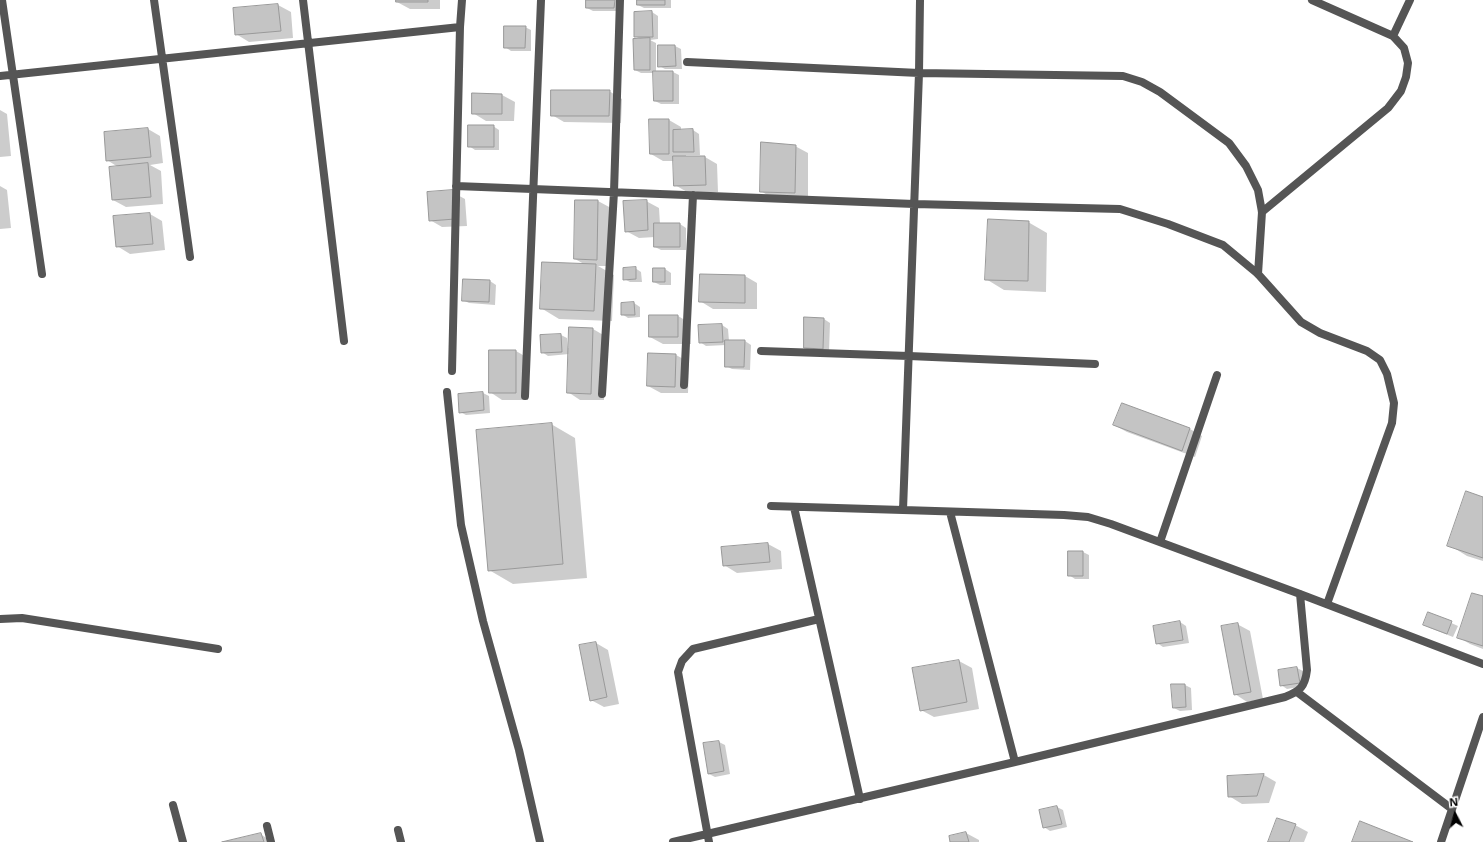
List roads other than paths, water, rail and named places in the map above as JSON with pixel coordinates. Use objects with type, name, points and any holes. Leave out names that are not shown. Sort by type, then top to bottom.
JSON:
[{"type":"street","points":[[2,0],[42,274]]},
{"type":"street","points":[[154,0],[190,257]]},
{"type":"street","points":[[303,0],[344,341]]},
{"type":"street","points":[[452,371],[460,27],[462,0]]},
{"type":"street","points":[[525,396],[541,0]]},
{"type":"street","points":[[602,394],[614,192],[620,0]]},
{"type":"street","points":[[903,510],[919,73],[920,0]]},
{"type":"street","points":[[1262,212],[1388,108],[1401,91],[1406,77],[1408,63],[1404,48],[1393,36],[1312,0]]},
{"type":"street","points":[[1393,36],[1410,0]]},
{"type":"street","points":[[0,76],[460,27]]},
{"type":"street","points":[[687,62],[919,73],[1123,76],[1142,82],[1160,92],[1229,143],[1246,166],[1258,190],[1262,212],[1258,274]]},
{"type":"street","points":[[456,186],[914,204],[1120,209],[1168,224],[1223,245],[1258,274],[1301,322],[1320,333],[1367,351],[1380,360],[1387,374],[1394,402],[1392,423],[1328,604]]},
{"type":"street","points":[[684,385],[693,195]]},
{"type":"street","points":[[761,352],[909,356],[1094,364]]},
{"type":"street","points":[[1160,542],[1217,375]]},
{"type":"street","points":[[447,392],[461,525],[483,621],[519,750],[540,842]]},
{"type":"street","points":[[771,506],[1088,517],[1111,524],[1328,604],[1483,664]]},
{"type":"street","points":[[794,507],[860,799]]},
{"type":"street","points":[[950,512],[1015,762]]},
{"type":"street","points":[[673,842],[709,838],[860,799],[1285,697],[1297,692],[1306,682],[1307,670],[1300,594]]},
{"type":"street","points":[[0,619],[22,618],[218,649]]},
{"type":"street","points":[[709,838],[678,672],[682,660],[693,649],[819,619]]},
{"type":"street","points":[[1297,692],[1452,809]]},
{"type":"street","points":[[1441,842],[1483,717]]},
{"type":"street","points":[[173,805],[183,842]]},
{"type":"street","points":[[267,826],[271,842]]},
{"type":"street","points":[[398,830],[401,842]]}]
